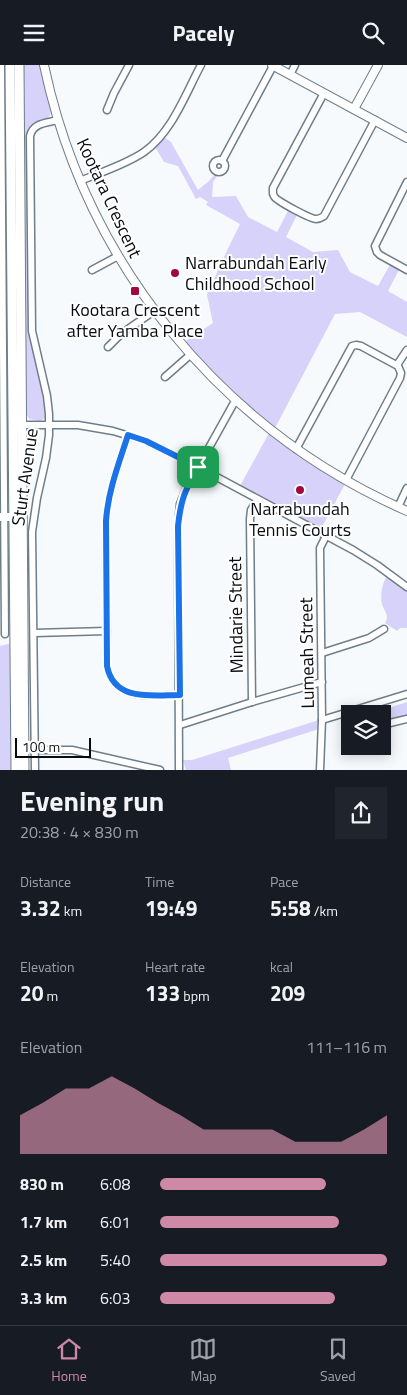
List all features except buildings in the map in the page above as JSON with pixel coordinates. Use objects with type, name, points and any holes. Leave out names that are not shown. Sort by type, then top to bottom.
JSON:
[{"type":"main road","name":"Sturt Avenue","points":[[10,65],[9,233],[17,425],[10,517],[16,770]]},
{"type":"main road","name":"Sturt Avenue","points":[[9,233],[19,65]]},
{"type":"main road","name":"Sturt Avenue","points":[[10,517],[23,770]]},
{"type":"street","name":"Sturt Avenue","points":[[1,65],[9,233],[2,366],[10,517],[5,634]]},
{"type":"street","name":"Kootara Crescent","points":[[44,65],[58,120],[80,181],[118,255],[154,311],[190,355],[235,401],[296,449],[370,494],[407,511]]},
{"type":"street","points":[[107,110],[129,65]]},
{"type":"street","points":[[80,181],[132,159],[156,141],[171,121],[201,65]]},
{"type":"street","points":[[222,161],[272,65],[407,137]]},
{"type":"street","points":[[290,75],[295,65]]},
{"type":"street","points":[[354,109],[378,65]]},
{"type":"street","points":[[324,93],[273,189],[273,195],[276,199],[294,209],[314,219],[324,216],[375,120]]},
{"type":"street","name":"Sturt Avenue","points":[[35,770],[32,531],[36,499],[46,458],[49,424],[47,396],[32,331],[30,136],[32,129],[37,125],[58,120]]},
{"type":"street","points":[[407,182],[375,245],[380,255],[407,269]]},
{"type":"street","points":[[92,270],[118,255]]},
{"type":"street","points":[[108,347],[121,334],[154,311]]},
{"type":"street","points":[[296,449],[352,346],[356,345],[397,365],[404,371],[346,480]]},
{"type":"street","points":[[397,365],[407,349]]},
{"type":"street","points":[[165,377],[190,355]]},
{"type":"street","points":[[179,770],[180,504],[186,489],[235,401]]},
{"type":"street","points":[[17,425],[87,426],[146,441],[198,467],[377,565],[407,587]]},
{"type":"street","points":[[128,435],[107,506],[107,666],[109,676],[115,685],[124,691],[137,695],[180,695]]},
{"type":"street","points":[[398,507],[407,488]]},
{"type":"street","name":"Mindarie Street","points":[[252,702],[250,519],[251,510],[257,500]]},
{"type":"street","name":"Lumeah Street","points":[[320,770],[322,653],[320,548],[326,537]]},
{"type":"street","points":[[322,653],[369,638],[384,629]]},
{"type":"street","points":[[34,633],[107,631]]},
{"type":"street","points":[[180,725],[322,682]]},
{"type":"street","points":[[373,705],[407,693]]},
{"type":"street","points":[[322,720],[341,714]]},
{"type":"street","points":[[391,723],[407,719]]},
{"type":"street","points":[[35,750],[72,750],[160,770]]},
{"type":"shaded area","points":[[3,65],[7,65],[7,222],[4,217]]},
{"type":"shaded area","points":[[22,65],[40,65],[51,109],[47,119],[31,127],[27,138],[29,314],[33,349],[44,397],[45,418],[40,421],[29,419],[25,401]]},
{"type":"shaded area","points":[[164,137],[171,142],[198,190],[215,174],[218,175],[213,182],[212,197],[236,196],[248,217],[277,232],[289,209],[298,213],[286,237],[313,252],[338,250],[350,272],[378,286],[391,263],[400,268],[388,291],[407,302],[407,337],[360,312],[335,314],[275,428],[223,383],[184,342],[213,323],[207,295],[240,224],[206,205],[208,202],[200,197],[196,199],[178,166],[164,162],[155,147]]},
{"type":"shaded area","points":[[5,247],[8,247],[10,503],[8,503]]},
{"type":"shaded area","points":[[269,433],[302,457],[345,484],[321,529],[240,486]]},
{"type":"shaded area","points":[[387,576],[407,591],[407,628],[400,628],[397,631],[385,623],[387,615],[381,601],[381,593]]},
{"type":"shaded area","points":[[12,643],[12,770],[0,770],[0,646]]},
{"type":"shaded area","points":[[407,702],[407,715],[391,720],[391,707]]},
{"type":"shaded area","points":[[319,720],[319,729],[228,758],[231,770],[186,770],[183,760],[192,760]]},
{"type":"place","name":"Narrabundah Early Childhood School","points":[[175,273]]},
{"type":"place","name":"Kootara Crescent after Yamba Place","points":[[135,291]]},
{"type":"place","name":"Narrabundah Tennis Courts","points":[[300,490]]},
{"type":"route","points":[[128,435],[146,441],[198,467],[180,504],[178,526],[180,695],[137,695],[124,691],[115,685],[109,676],[107,666],[106,521],[107,506],[113,481],[128,435]]}]
